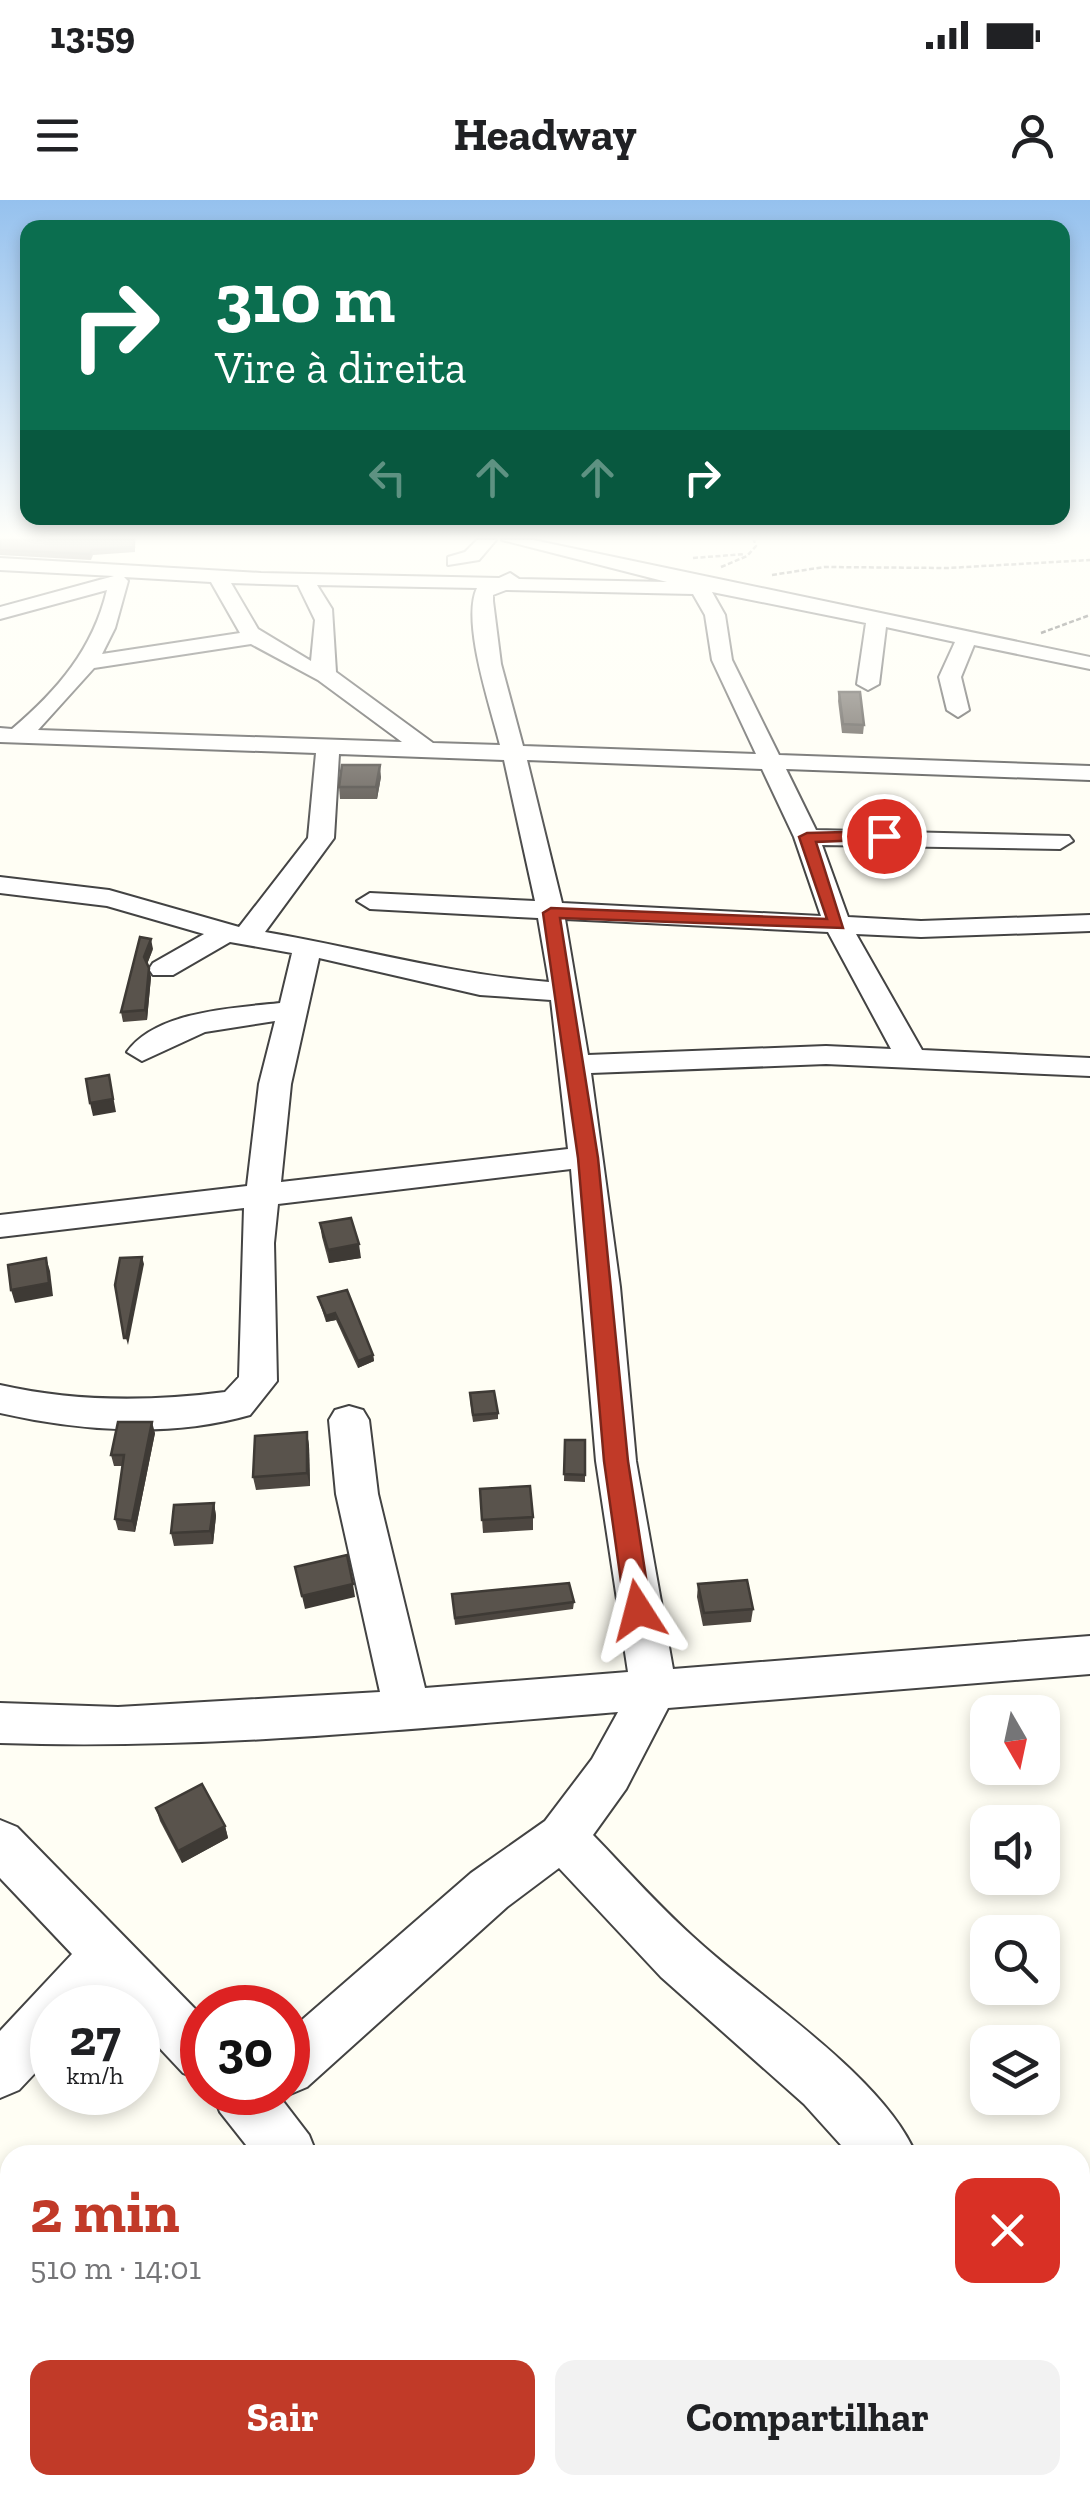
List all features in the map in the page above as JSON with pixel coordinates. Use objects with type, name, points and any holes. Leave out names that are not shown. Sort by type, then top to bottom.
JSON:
[{"type":"street","points":[[9,735],[73,688],[95,647]]},
{"type":"street","points":[[87,664],[193,647]]},
{"type":"street","points":[[275,647],[326,675],[392,728],[432,753]]},
{"type":"street","points":[[324,647],[322,664],[326,675]]},
{"type":"street","points":[[310,2041],[489,1890],[562,1837],[609,1774],[654,1691],[616,1461],[588,1158],[571,1065],[566,992],[540,854],[511,755],[488,647]]},
{"type":"street","points":[[720,647],[722,660],[807,837],[837,924],[912,1057]]},
{"type":"street","points":[[868,684],[873,647]]},
{"type":"street","points":[[958,710],[950,678],[963,647]]},
{"type":"street","points":[[1014,647],[1090,662]]},
{"type":"street","points":[[9,735],[432,753],[1090,773]]},
{"type":"street","points":[[163,969],[262,920],[321,838],[328,748]]},
{"type":"street","points":[[1045,772],[1090,796]]},
{"type":"street","points":[[807,837],[1060,841]]},
{"type":"street","points":[[1,884],[109,898],[236,934],[308,945],[480,986],[566,992]]},
{"type":"street","points":[[370,900],[551,913],[975,929],[1090,923]]},
{"type":"street","points":[[0,1400],[53,1413],[147,1417],[236,1405],[258,1381],[258,1243],[275,1084],[308,945]]},
{"type":"street","points":[[142,1052],[166,1033],[185,1026],[292,1010]]},
{"type":"street","points":[[571,1065],[826,1055],[1090,1066]]},
{"type":"street","points":[[0,1226],[588,1158]]},
{"type":"street","points":[[349,1420],[357,1494],[407,1708]]},
{"type":"street","points":[[0,1723],[118,1727],[237,1723],[1090,1655]]},
{"type":"street","points":[[562,1837],[679,1959],[824,2084],[879,2145]]},
{"type":"street","points":[[0,1843],[180,2032]]},
{"type":"street","points":[[79,1985],[105,1956]]},
{"type":"street","points":[[0,2071],[30,2039]]},
{"type":"street","points":[[269,2115],[284,2145]]},
{"type":"building","points":[[839,692],[860,692],[864,725],[843,724]]},
{"type":"building","points":[[342,765],[380,765],[376,787],[339,787]]},
{"type":"building","points":[[140,937],[151,939],[144,957],[149,968],[145,1010],[121,1012]]},
{"type":"building","points":[[109,1075],[113,1099],[90,1103],[86,1079]]},
{"type":"building","points":[[351,1218],[359,1244],[328,1250],[320,1223]]},
{"type":"building","points":[[142,1257],[124,1338],[115,1285],[120,1258]]},
{"type":"building","points":[[46,1258],[49,1283],[11,1290],[8,1265]]},
{"type":"building","points":[[347,1290],[373,1355],[358,1361],[335,1313],[326,1316],[318,1297]]},
{"type":"building","points":[[494,1391],[498,1413],[473,1415],[470,1393]]},
{"type":"building","points":[[118,1422],[152,1422],[132,1521],[115,1519],[124,1455],[111,1455]]},
{"type":"building","points":[[307,1432],[307,1473],[253,1477],[255,1436]]},
{"type":"building","points":[[565,1440],[585,1440],[585,1475],[564,1474]]},
{"type":"building","points":[[530,1486],[533,1517],[482,1520],[480,1489]]},
{"type":"building","points":[[214,1503],[210,1531],[171,1533],[174,1505]]},
{"type":"building","points":[[347,1555],[353,1584],[302,1596],[295,1567]]},
{"type":"building","points":[[747,1580],[753,1609],[704,1613],[698,1584]]},
{"type":"building","points":[[569,1583],[574,1602],[455,1618],[452,1594]]},
{"type":"building","points":[[202,1784],[225,1826],[178,1851],[156,1808]]},
{"type":"route","points":[[638,1610],[616,1461],[588,1158],[571,1065],[566,992],[551,913],[837,924],[807,837],[884,836]]}]
